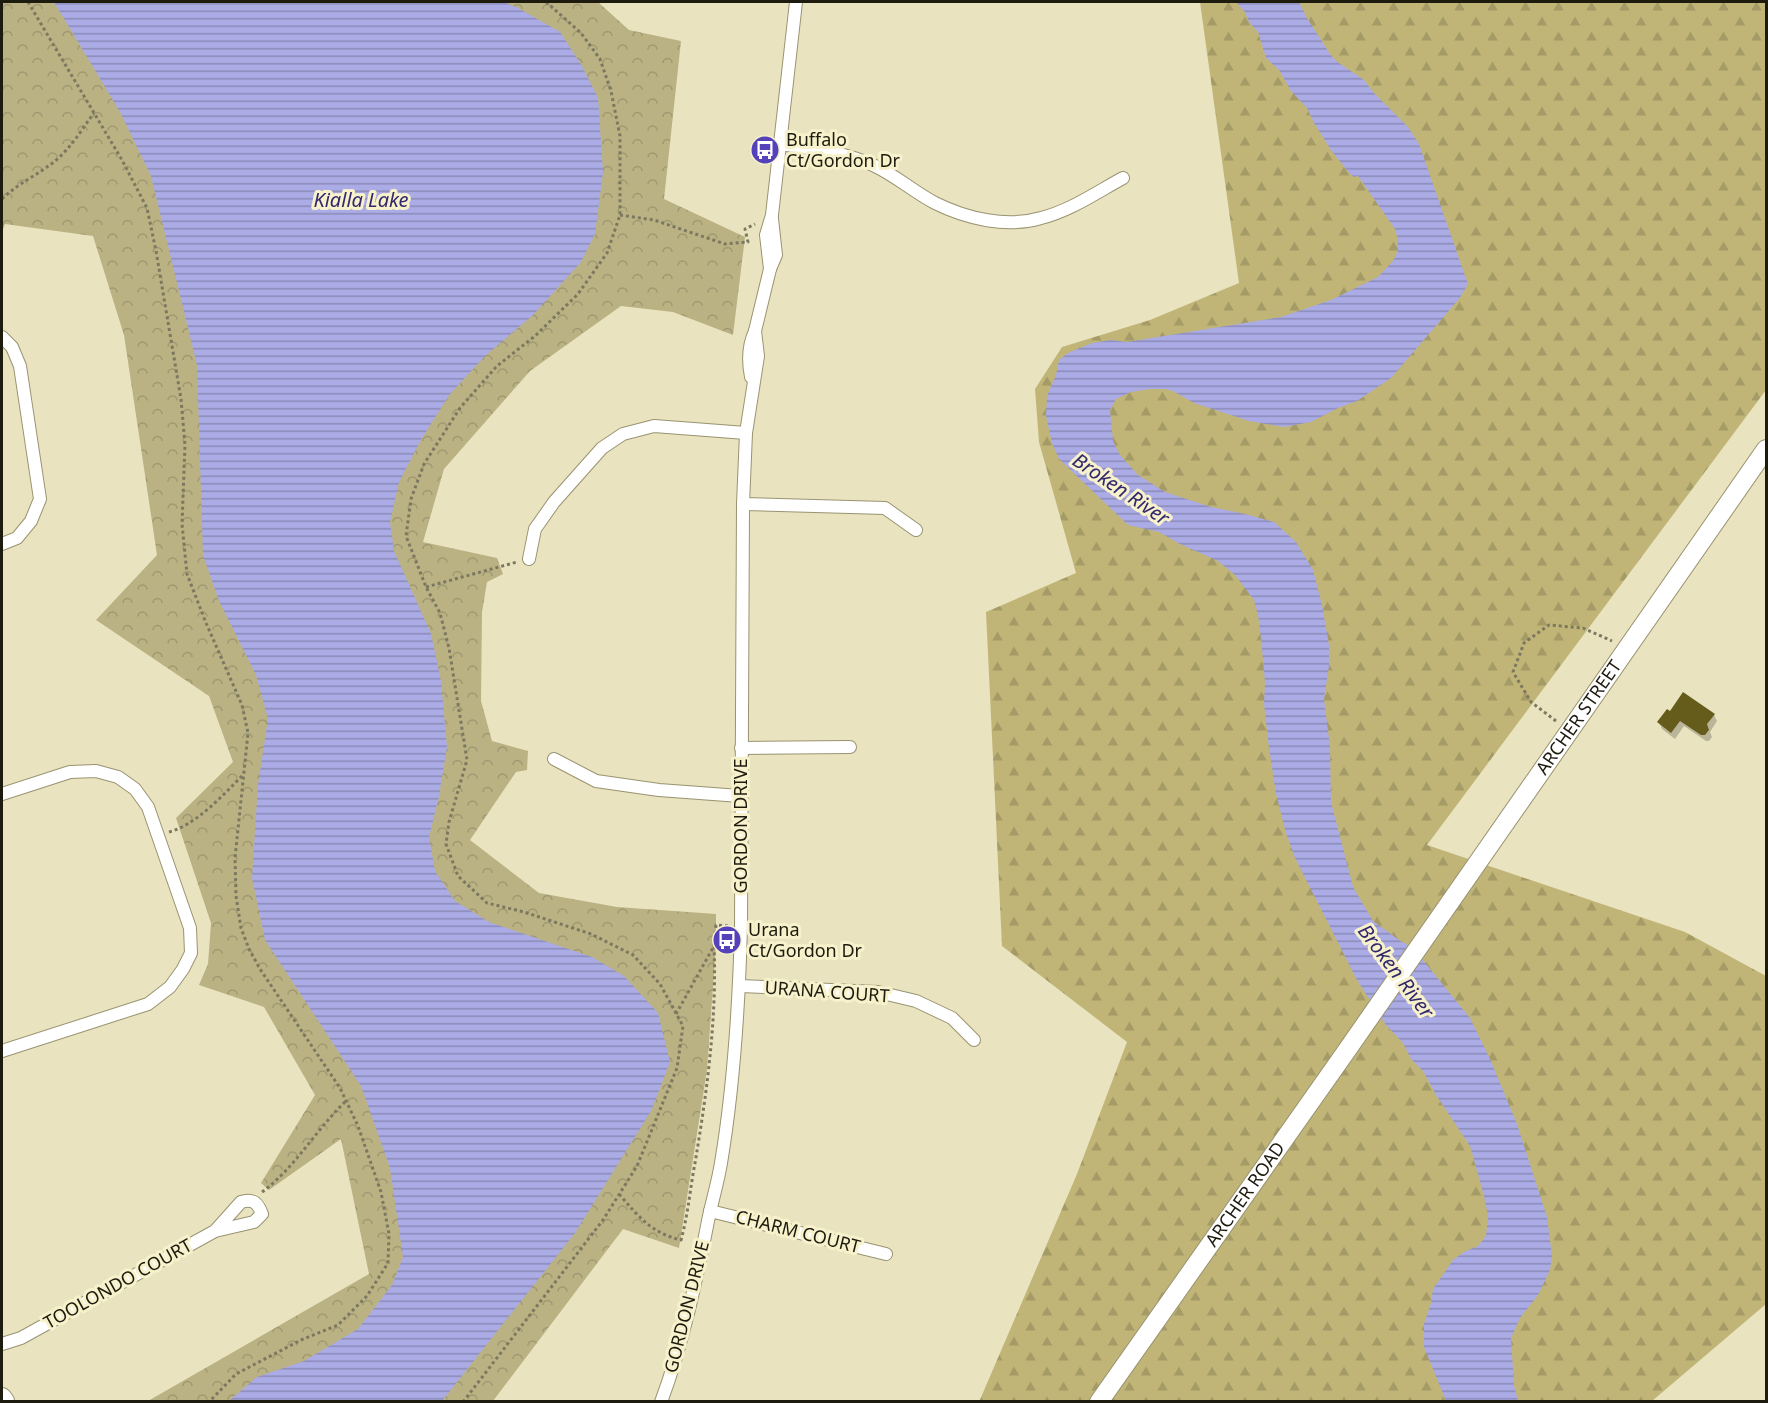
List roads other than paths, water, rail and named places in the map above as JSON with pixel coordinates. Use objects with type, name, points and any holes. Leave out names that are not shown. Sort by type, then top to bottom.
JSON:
[{"type":"main road","name":"ARCHER STREET","points":[[1390,987],[1767,449]]},
{"type":"main road","name":"ARCHER ROAD","points":[[1099,1401],[1390,987]]},
{"type":"street","name":"GORDON DRIVE","points":[[660,1401],[672,1371],[695,1288],[720,1165],[729,1107],[740,986],[743,504],[747,434],[757,372],[755,331],[770,269],[776,255],[771,215],[796,2]]},
{"type":"street","points":[[780,144],[845,154],[876,166],[936,203],[960,214],[990,221],[1017,222],[1042,218],[1075,205],[1123,178]]},
{"type":"street","points":[[2,337],[12,347],[20,366],[40,499],[31,521],[17,538],[2,543]]},
{"type":"street","points":[[529,559],[535,529],[554,502],[602,448],[623,434],[654,426],[747,434]]},
{"type":"street","points":[[743,504],[885,508],[916,530]]},
{"type":"street","points":[[741,748],[850,747]]},
{"type":"street","points":[[554,759],[596,781],[659,790],[740,796]]},
{"type":"street","points":[[2,794],[70,772],[96,771],[118,777],[135,789],[148,807],[190,928],[191,953],[170,987],[148,1004],[2,1051]]},
{"type":"street","name":"URANA COURT","points":[[740,986],[878,992],[916,1001],[952,1018],[974,1040]]},
{"type":"street","name":"TOOLONDO COURT","points":[[2,1344],[21,1338],[214,1231],[248,1225],[259,1219],[262,1214],[259,1206],[247,1200],[236,1206],[214,1231]]},
{"type":"street","name":"CHARM COURT","points":[[710,1210],[886,1254]]},
{"type":"street","name":"TOOLONDO COURT","points":[[2,1355],[21,1338]]},
{"type":"water","name":"Kialla Lake","points":[[54,2],[504,2],[560,32],[582,66],[598,98],[603,172],[595,234],[581,262],[533,315],[485,356],[450,394],[422,438],[399,482],[390,522],[394,551],[431,634],[441,681],[447,747],[429,837],[435,871],[455,901],[489,922],[592,957],[624,976],[658,1013],[670,1062],[651,1111],[575,1233],[442,1401],[229,1401],[257,1377],[304,1361],[358,1329],[392,1285],[403,1257],[390,1168],[361,1086],[265,940],[252,878],[258,785],[268,719],[256,675],[219,601],[203,555],[197,365],[151,176],[120,112]]},
{"type":"water","name":"Broken River","points":[[1236,2],[1299,2],[1336,61],[1364,80],[1408,127],[1419,144],[1468,284],[1459,299],[1391,378],[1357,401],[1311,422],[1284,427],[1249,421],[1194,403],[1173,391],[1150,389],[1131,392],[1116,399],[1110,410],[1113,441],[1120,455],[1138,475],[1165,492],[1211,507],[1274,522],[1296,542],[1313,570],[1329,645],[1329,666],[1324,699],[1330,747],[1331,802],[1353,887],[1373,921],[1413,948],[1470,1018],[1517,1124],[1547,1217],[1552,1256],[1550,1270],[1538,1295],[1520,1318],[1511,1338],[1514,1385],[1518,1401],[1446,1401],[1424,1347],[1424,1324],[1433,1289],[1453,1260],[1478,1246],[1486,1236],[1488,1216],[1484,1196],[1470,1146],[1423,1071],[1411,1059],[1403,1043],[1386,1025],[1357,980],[1295,858],[1276,794],[1264,704],[1265,683],[1261,638],[1254,600],[1235,575],[1218,561],[1159,532],[1128,525],[1059,459],[1052,443],[1046,416],[1047,396],[1056,375],[1059,360],[1068,353],[1092,343],[1111,340],[1127,342],[1281,317],[1331,300],[1378,277],[1393,261],[1398,251],[1395,229],[1358,176],[1354,177],[1350,174],[1331,150],[1307,108],[1291,91],[1279,70],[1266,58],[1258,32]]},
{"type":"place","name":"Buffalo Ct/Gordon Dr","points":[[765,150]]},
{"type":"place","name":"Urana Ct/Gordon Dr","points":[[727,940]]}]
